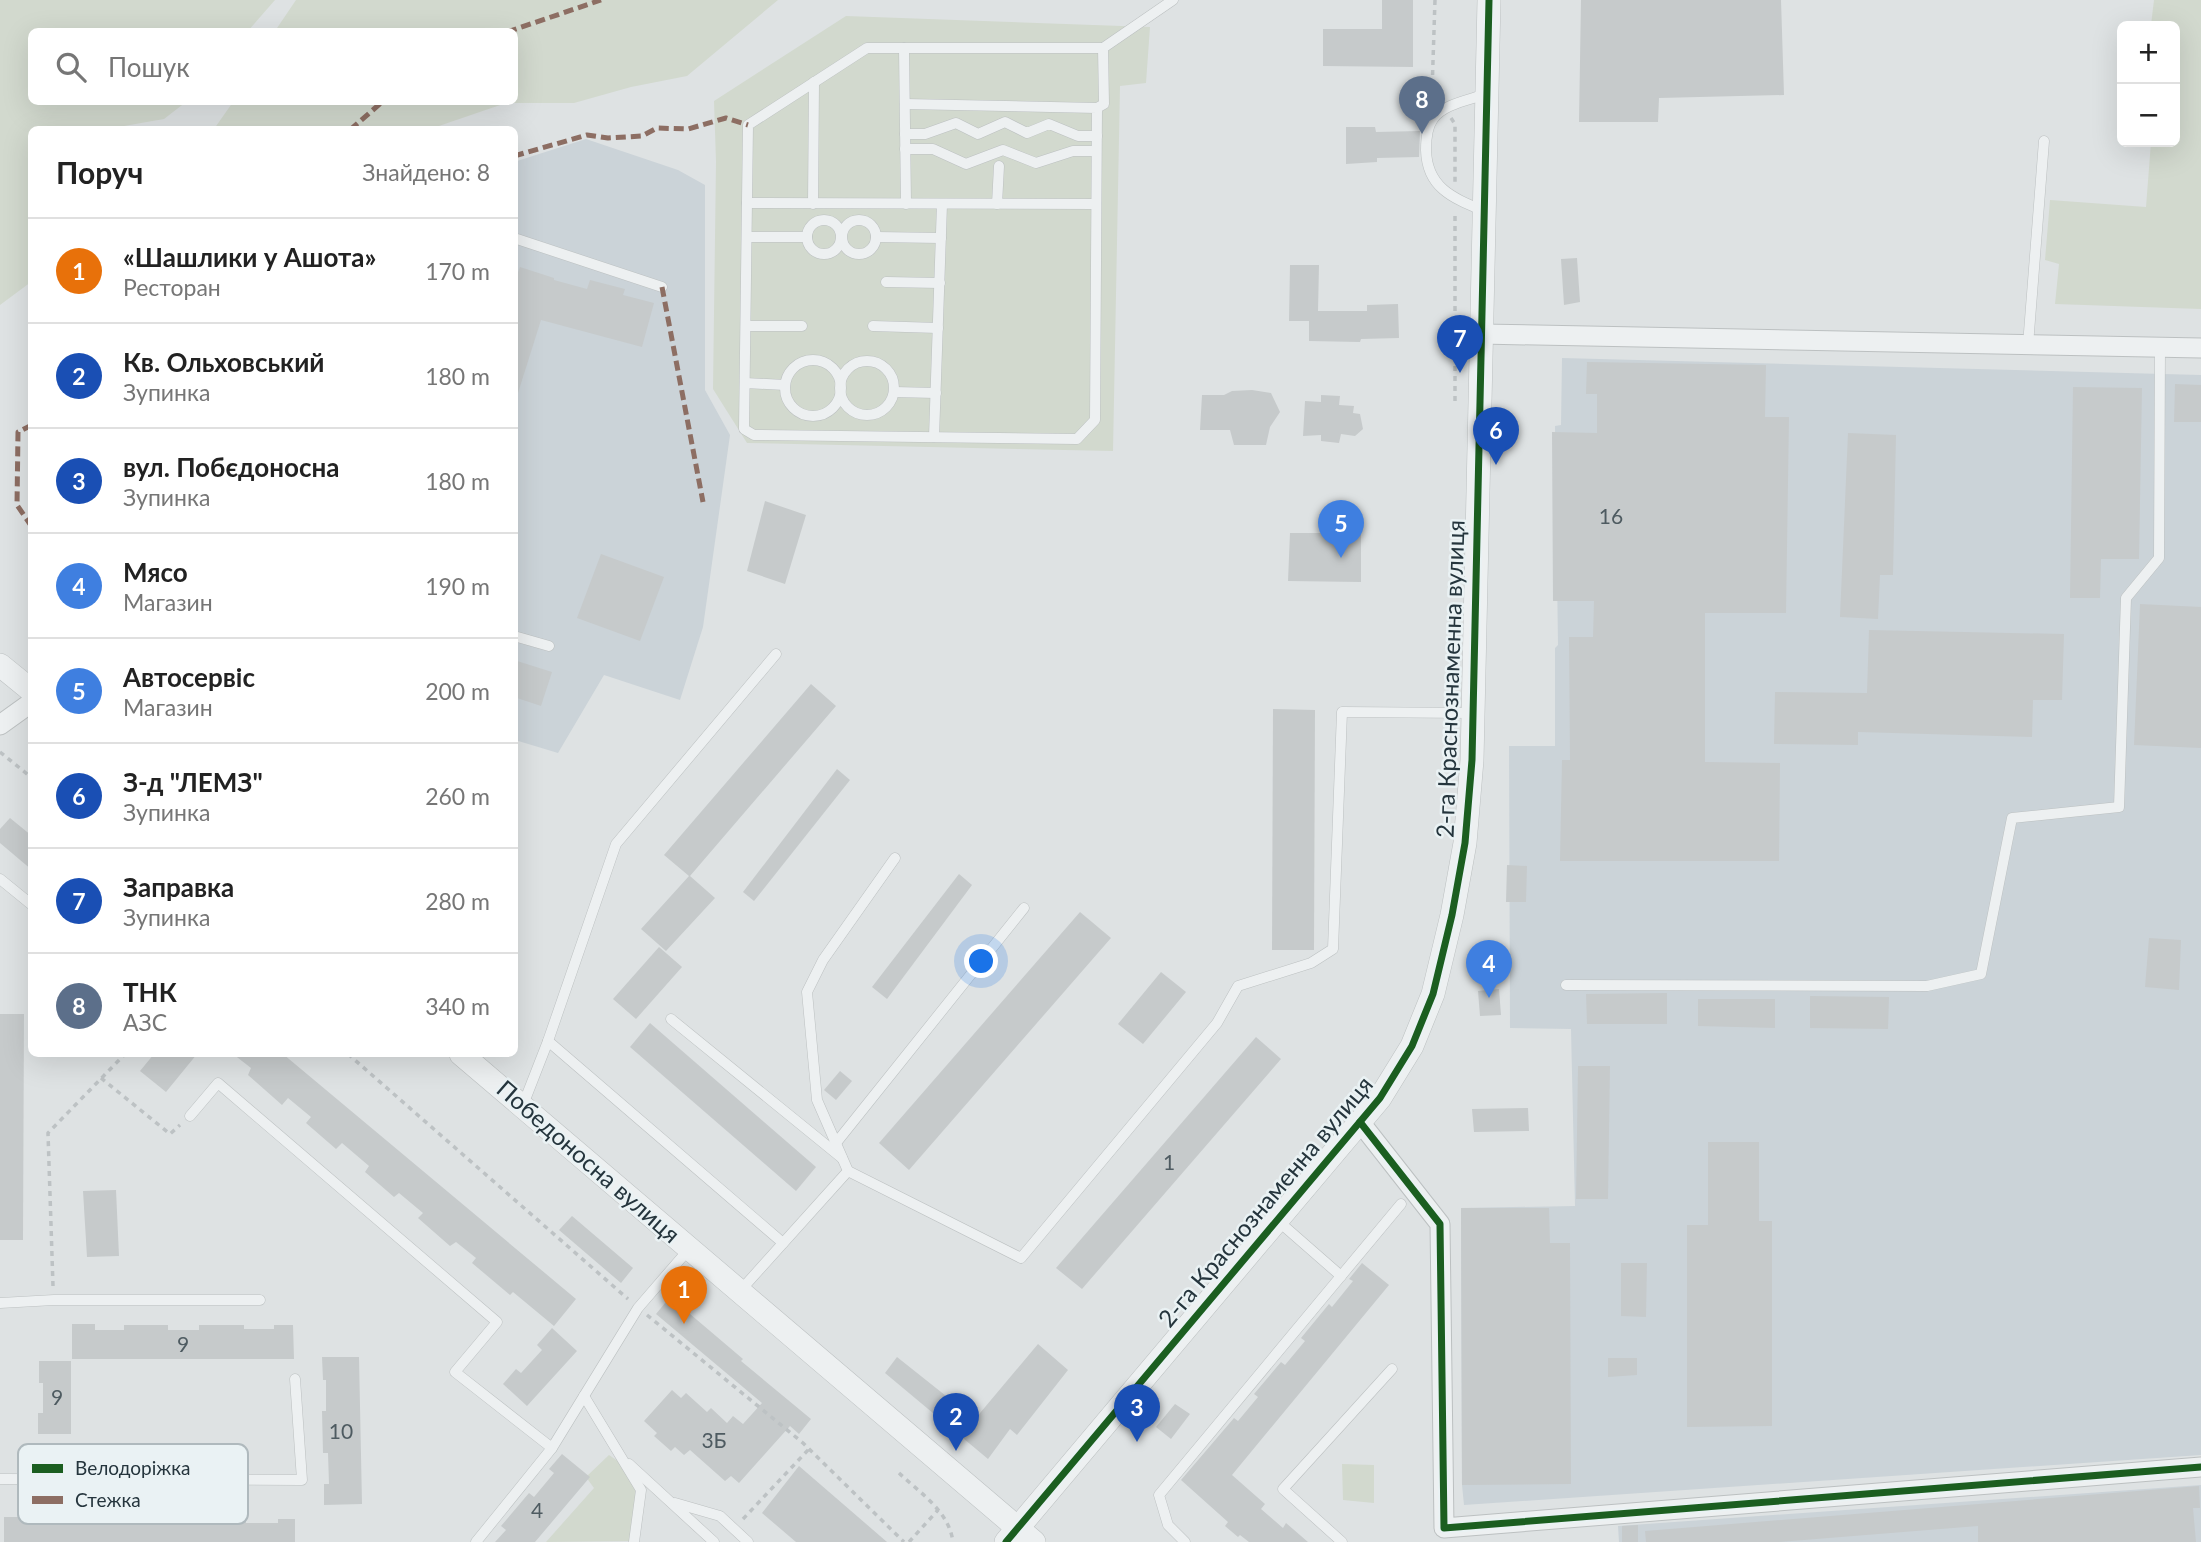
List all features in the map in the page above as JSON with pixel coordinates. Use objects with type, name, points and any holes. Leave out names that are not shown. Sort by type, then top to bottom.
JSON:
[{"type":"street","name":"2-га Краснознаменна вулиця","points":[[1019,1537],[1380,1098],[1412,1046],[1433,994],[1452,915],[1465,843],[1472,760],[1489,0]]},
{"type":"street","points":[[1481,334],[2201,348]]},
{"type":"street","points":[[0,665],[28,688]]},
{"type":"street","points":[[0,725],[28,705]]},
{"type":"street","name":"Победоносна вулиця","points":[[465,1057],[740,1291],[1019,1537]]},
{"type":"street","points":[[1360,1122],[1440,1224],[1447,1532],[2201,1467]]},
{"type":"lane","points":[[1097,108],[1095,420],[1077,439],[754,435],[744,429],[748,125],[867,48],[1103,48],[1173,0]]},
{"type":"lane","points":[[904,48],[906,204]]},
{"type":"lane","points":[[905,104],[1097,108],[1104,104],[1103,48]]},
{"type":"lane","points":[[813,204],[814,82]]},
{"type":"lane","points":[[1484,211],[1455,199],[1431,178],[1426,162],[1426,138],[1432,119],[1444,109],[1487,94]]},
{"type":"lane","points":[[905,134],[925,134],[956,123],[978,134],[1005,122],[1027,133],[1049,124],[1078,136],[1097,136]]},
{"type":"lane","points":[[2028,345],[2044,141]]},
{"type":"lane","points":[[905,149],[933,149],[965,164],[1003,150],[1036,163],[1073,150],[1096,151]]},
{"type":"lane","points":[[997,204],[999,166]]},
{"type":"lane","points":[[747,203],[1096,204]]},
{"type":"lane","points":[[934,437],[942,204]]},
{"type":"lane","points":[[842,235],[839,247],[825,254],[814,251],[807,236],[811,226],[821,221],[832,222],[842,235],[842,241],[848,250],[858,254],[868,251],[876,237],[872,226],[862,220],[846,225],[842,235]]},
{"type":"lane","points":[[747,237],[807,236]]},
{"type":"lane","points":[[876,237],[941,238]]},
{"type":"lane","points":[[518,239],[662,287]]},
{"type":"lane","points":[[886,282],[940,283]]},
{"type":"lane","points":[[746,326],[802,326]]},
{"type":"lane","points":[[873,327],[938,328]]},
{"type":"lane","points":[[1566,985],[1927,986],[1982,974],[2012,818],[2119,807],[2126,598],[2159,558],[2161,348]]},
{"type":"lane","points":[[809,361],[827,364],[834,369],[840,385],[841,394],[831,410],[813,416],[795,410],[789,403],[785,385],[793,369],[800,363],[809,361]]},
{"type":"lane","points":[[878,363],[890,374],[894,392],[885,408],[868,415],[851,410],[841,394],[840,385],[847,370],[853,365],[878,363]]},
{"type":"lane","points":[[745,383],[785,385]]},
{"type":"lane","points":[[894,392],[936,393]]},
{"type":"lane","points":[[518,637],[548,646]]},
{"type":"lane","points":[[522,1106],[548,1041],[616,844],[776,654]]},
{"type":"lane","points":[[895,858],[823,960],[807,992],[817,1100],[848,1171],[1021,1258],[1217,1023],[1238,986],[1311,964],[1332,948],[1342,712],[1473,713]]},
{"type":"lane","points":[[0,879],[28,902]]},
{"type":"lane","points":[[836,1143],[1024,908]]},
{"type":"lane","points":[[671,1019],[843,1159]]},
{"type":"lane","points":[[548,1041],[783,1243]]},
{"type":"lane","points":[[190,1116],[218,1083],[497,1322],[454,1372],[552,1448]]},
{"type":"lane","points":[[740,1291],[848,1171]]},
{"type":"lane","points":[[1185,1542],[1168,1525],[1159,1495],[1401,1204]]},
{"type":"lane","points":[[1277,1220],[1341,1276]]},
{"type":"lane","points":[[475,1542],[552,1448],[638,1308],[689,1249]]},
{"type":"lane","points":[[0,1303],[54,1300],[260,1300]]},
{"type":"lane","points":[[1342,1542],[1283,1489],[1392,1369]]},
{"type":"lane","points":[[248,1480],[302,1480],[295,1378]]},
{"type":"lane","points":[[584,1396],[641,1489],[634,1542]]},
{"type":"lane","points":[[621,1456],[715,1542]]},
{"type":"lane","points":[[0,1479],[18,1479]]},
{"type":"lane","points":[[671,1502],[720,1516],[748,1542]]},
{"type":"path","points":[[0,752],[28,775]]},
{"type":"path","points":[[54,1300],[48,1133],[122,1057]]},
{"type":"path","points":[[351,1057],[638,1308],[808,1449],[906,1542],[938,1510]]},
{"type":"path","points":[[101,1077],[170,1134],[190,1116]]},
{"type":"path","points":[[734,1528],[808,1449]]},
{"type":"path","points":[[899,1473],[944,1515],[953,1542]]},
{"type":"shaded area","points":[[0,0],[275,0],[251,28],[28,28],[28,105],[182,105],[164,119],[124,126],[28,126],[28,284],[0,305]]},
{"type":"shaded area","points":[[296,0],[778,0],[687,76],[631,87],[574,103],[518,103],[518,28],[277,28]]},
{"type":"shaded area","points":[[2154,0],[2201,0],[2201,309],[2055,304],[2059,264],[2045,260],[2050,200],[2146,207],[2151,147],[2180,147],[2180,21],[2151,21]]},
{"type":"shaded area","points":[[846,16],[1150,27],[1146,83],[1120,86],[1113,451],[747,443],[713,389],[716,162],[714,101]]},
{"type":"shaded area","points":[[231,105],[500,105],[439,126],[216,126]]},
{"type":"shaded area","points":[[586,139],[678,170],[705,185],[705,390],[730,435],[703,627],[680,700],[604,675],[558,753],[518,741],[518,161]]},
{"type":"shaded area","points":[[1562,358],[2201,375],[2201,1455],[1464,1505],[1461,1208],[1575,1206],[1571,1029],[1510,1028],[1509,746],[1555,746],[1555,648],[1558,645],[1555,426],[1561,425]]},
{"type":"shaded area","points":[[609,1455],[622,1464],[638,1490],[631,1541],[546,1542],[594,1488],[586,1477]]},
{"type":"shaded area","points":[[1342,1464],[1374,1465],[1374,1503],[1343,1500]]},
{"type":"shaded area","points":[[2201,1485],[2201,1542],[1619,1542],[1618,1526]]},
{"type":"building","points":[[1382,0],[1413,0],[1413,67],[1323,66],[1323,29],[1382,29]]},
{"type":"building","points":[[1581,0],[1781,0],[1784,95],[1659,98],[1658,122],[1579,122]]},
{"type":"building","points":[[1346,127],[1375,127],[1376,132],[1420,131],[1419,157],[1377,158],[1377,162],[1346,164]]},
{"type":"building","points":[[1577,258],[1580,302],[1564,305],[1561,259]]},
{"type":"building","points":[[1290,265],[1319,265],[1318,311],[1367,311],[1367,305],[1398,304],[1399,338],[1361,339],[1360,342],[1309,341],[1309,321],[1289,321]]},
{"type":"building","points":[[520,267],[587,289],[590,280],[625,289],[623,295],[654,303],[642,347],[541,320],[518,393]]},
{"type":"building","points":[[1587,362],[1766,365],[1765,417],[1789,417],[1786,613],[1705,613],[1705,762],[1780,763],[1779,861],[1560,861],[1562,760],[1570,760],[1569,637],[1593,637],[1594,601],[1553,601],[1552,432],[1597,433],[1597,394],[1586,394]]},
{"type":"building","points":[[2175,384],[2201,385],[2201,422],[2174,422]]},
{"type":"building","points":[[2073,387],[2142,388],[2139,559],[2101,559],[2100,598],[2070,598]]},
{"type":"building","points":[[1232,391],[1271,393],[1280,412],[1270,427],[1266,445],[1234,445],[1230,430],[1200,430],[1202,395],[1224,395]]},
{"type":"building","points":[[1321,395],[1340,396],[1339,405],[1354,406],[1353,413],[1360,414],[1363,429],[1355,436],[1341,434],[1339,443],[1321,441],[1321,435],[1303,436],[1305,401],[1321,402]]},
{"type":"building","points":[[1848,433],[1896,435],[1893,575],[1880,575],[1878,619],[1840,617]]},
{"type":"building","points":[[765,501],[806,515],[785,584],[747,571]]},
{"type":"building","points":[[1290,533],[1361,533],[1361,582],[1288,581]]},
{"type":"building","points":[[601,554],[664,577],[640,641],[577,618]]},
{"type":"building","points":[[2140,604],[2201,607],[2201,748],[2134,745]]},
{"type":"building","points":[[1869,630],[2064,634],[2062,700],[2033,700],[2032,737],[1858,732],[1858,745],[1774,744],[1775,692],[1867,693]]},
{"type":"building","points":[[518,661],[552,672],[541,706],[518,698]]},
{"type":"building","points":[[811,684],[836,706],[690,876],[715,898],[666,951],[641,929],[689,876],[664,855]]},
{"type":"building","points":[[1273,709],[1315,710],[1314,950],[1272,950]]},
{"type":"building","points":[[837,769],[850,780],[754,901],[743,892]]},
{"type":"building","points":[[10,818],[28,833],[28,867],[0,843],[0,829]]},
{"type":"building","points":[[1507,865],[1527,866],[1526,902],[1506,902]]},
{"type":"building","points":[[959,874],[972,885],[887,999],[872,987]]},
{"type":"building","points":[[1080,912],[1111,938],[909,1170],[879,1143]]},
{"type":"building","points":[[2149,938],[2181,940],[2179,990],[2145,987]]},
{"type":"building","points":[[659,947],[682,967],[636,1019],[613,999]]},
{"type":"building","points":[[1161,972],[1186,992],[1143,1044],[1118,1024]]},
{"type":"building","points":[[1499,989],[1501,1015],[1480,1016],[1478,991]]},
{"type":"building","points":[[1667,993],[1667,1024],[1587,1024],[1586,994]]},
{"type":"building","points":[[1810,996],[1889,997],[1888,1029],[1810,1028]]},
{"type":"building","points":[[1698,999],[1775,999],[1775,1028],[1698,1026]]},
{"type":"building","points":[[0,1014],[24,1014],[23,1240],[0,1240]]},
{"type":"building","points":[[650,1023],[816,1167],[796,1191],[630,1047]]},
{"type":"building","points":[[1256,1037],[1281,1059],[1082,1289],[1056,1268]]},
{"type":"building","points":[[152,1057],[195,1057],[166,1092],[140,1071]]},
{"type":"building","points":[[237,1057],[287,1057],[576,1299],[554,1326],[513,1292],[510,1295],[472,1263],[476,1258],[456,1242],[450,1246],[418,1218],[423,1213],[399,1193],[394,1197],[365,1172],[369,1166],[342,1143],[336,1149],[306,1123],[311,1117],[288,1098],[282,1105],[248,1075],[251,1068]]},
{"type":"building","points":[[1578,1066],[1610,1066],[1608,1199],[1576,1199]]},
{"type":"building","points":[[840,1071],[852,1081],[836,1100],[824,1090]]},
{"type":"building","points":[[1528,1108],[1529,1131],[1474,1132],[1472,1109]]},
{"type":"building","points":[[1708,1142],[1759,1142],[1759,1221],[1772,1221],[1772,1426],[1687,1427],[1687,1225],[1708,1225]]},
{"type":"building","points":[[116,1190],[119,1256],[87,1257],[83,1191]]},
{"type":"building","points":[[1461,1208],[1549,1208],[1550,1243],[1570,1243],[1571,1484],[1462,1485]]},
{"type":"building","points":[[572,1216],[633,1268],[621,1283],[559,1230]]},
{"type":"building","points":[[1362,1263],[1389,1285],[1232,1475],[1265,1504],[1261,1509],[1283,1528],[1286,1523],[1308,1542],[1249,1542],[1225,1526],[1228,1522],[1181,1480],[1234,1418],[1238,1421],[1258,1397],[1254,1394],[1281,1362],[1285,1365],[1305,1341],[1301,1338],[1329,1304],[1332,1307],[1353,1281],[1349,1279]]},
{"type":"building","points":[[1621,1263],[1647,1263],[1646,1317],[1621,1316]]},
{"type":"building","points":[[670,1297],[811,1419],[799,1434],[790,1426],[739,1483],[731,1476],[725,1481],[690,1450],[684,1455],[675,1447],[671,1451],[654,1436],[657,1433],[644,1421],[672,1390],[681,1398],[686,1393],[707,1412],[711,1408],[727,1423],[733,1416],[743,1424],[762,1403],[656,1314]]},
{"type":"building","points":[[72,1324],[95,1324],[95,1330],[124,1330],[124,1325],[168,1325],[168,1330],[199,1330],[199,1325],[244,1325],[244,1329],[274,1329],[274,1325],[293,1325],[294,1359],[72,1359]]},
{"type":"building","points":[[552,1328],[577,1351],[527,1406],[503,1384],[516,1369],[521,1373],[542,1350],[537,1345]]},
{"type":"building","points":[[1038,1344],[1068,1370],[1017,1435],[1010,1429],[988,1459],[885,1373],[897,1357],[975,1419]]},
{"type":"building","points":[[322,1357],[359,1357],[362,1504],[324,1505],[324,1484],[329,1484],[328,1453],[323,1453],[322,1411],[326,1411],[326,1380],[323,1380]]},
{"type":"building","points":[[1608,1358],[1637,1358],[1637,1375],[1608,1377]]},
{"type":"building","points":[[39,1361],[71,1361],[71,1434],[38,1434],[38,1413],[43,1413],[43,1383],[39,1383]]},
{"type":"building","points":[[1175,1404],[1190,1414],[1171,1439],[1156,1427]]},
{"type":"building","points":[[562,1454],[590,1477],[535,1542],[495,1542],[506,1530],[501,1526],[529,1493],[534,1497],[554,1473],[549,1469]]},
{"type":"building","points":[[799,1466],[887,1542],[796,1542],[762,1513]]},
{"type":"building","points":[[2199,1486],[2200,1508],[2193,1508],[2196,1542],[1978,1542],[1978,1526],[1779,1542],[1646,1542],[1645,1531]]},
{"type":"building","points":[[4,1517],[18,1517],[18,1524],[248,1524],[278,1523],[278,1519],[295,1519],[295,1542],[4,1542]]},
{"type":"building","points":[[1638,1525],[1638,1542],[1622,1542],[1622,1526]]},
{"type":"marked path","points":[[518,28],[601,0]]},
{"type":"marked path","points":[[355,126],[379,105]]},
{"type":"marked path","points":[[518,155],[587,135],[608,138],[642,136],[657,128],[688,129],[726,118],[748,125]]},
{"type":"marked path","points":[[662,287],[703,502]]},
{"type":"marked path","points":[[28,427],[18,432],[17,505],[28,521]]},
{"type":"cycle path","points":[[1006,1542],[1380,1098],[1412,1046],[1433,994],[1452,915],[1465,843],[1472,760],[1489,0]]},
{"type":"cycle path","points":[[1360,1122],[1440,1224],[1444,1528],[2201,1467]]},
{"type":"place","name":"ТНК","points":[[1422,134]]},
{"type":"place","name":"Заправка","points":[[1460,373]]},
{"type":"place","name":"З-д \"ЛЕМЗ\"","points":[[1496,465]]},
{"type":"place","name":"Автосервіс","points":[[1341,558]]},
{"type":"place","name":"Мясо","points":[[1489,998]]},
{"type":"place","name":"«Шашлики у Ашота»","points":[[684,1324]]},
{"type":"place","name":"вул. Побєдоносна","points":[[1137,1442]]},
{"type":"place","name":"Кв. Ольховський","points":[[956,1451]]}]
